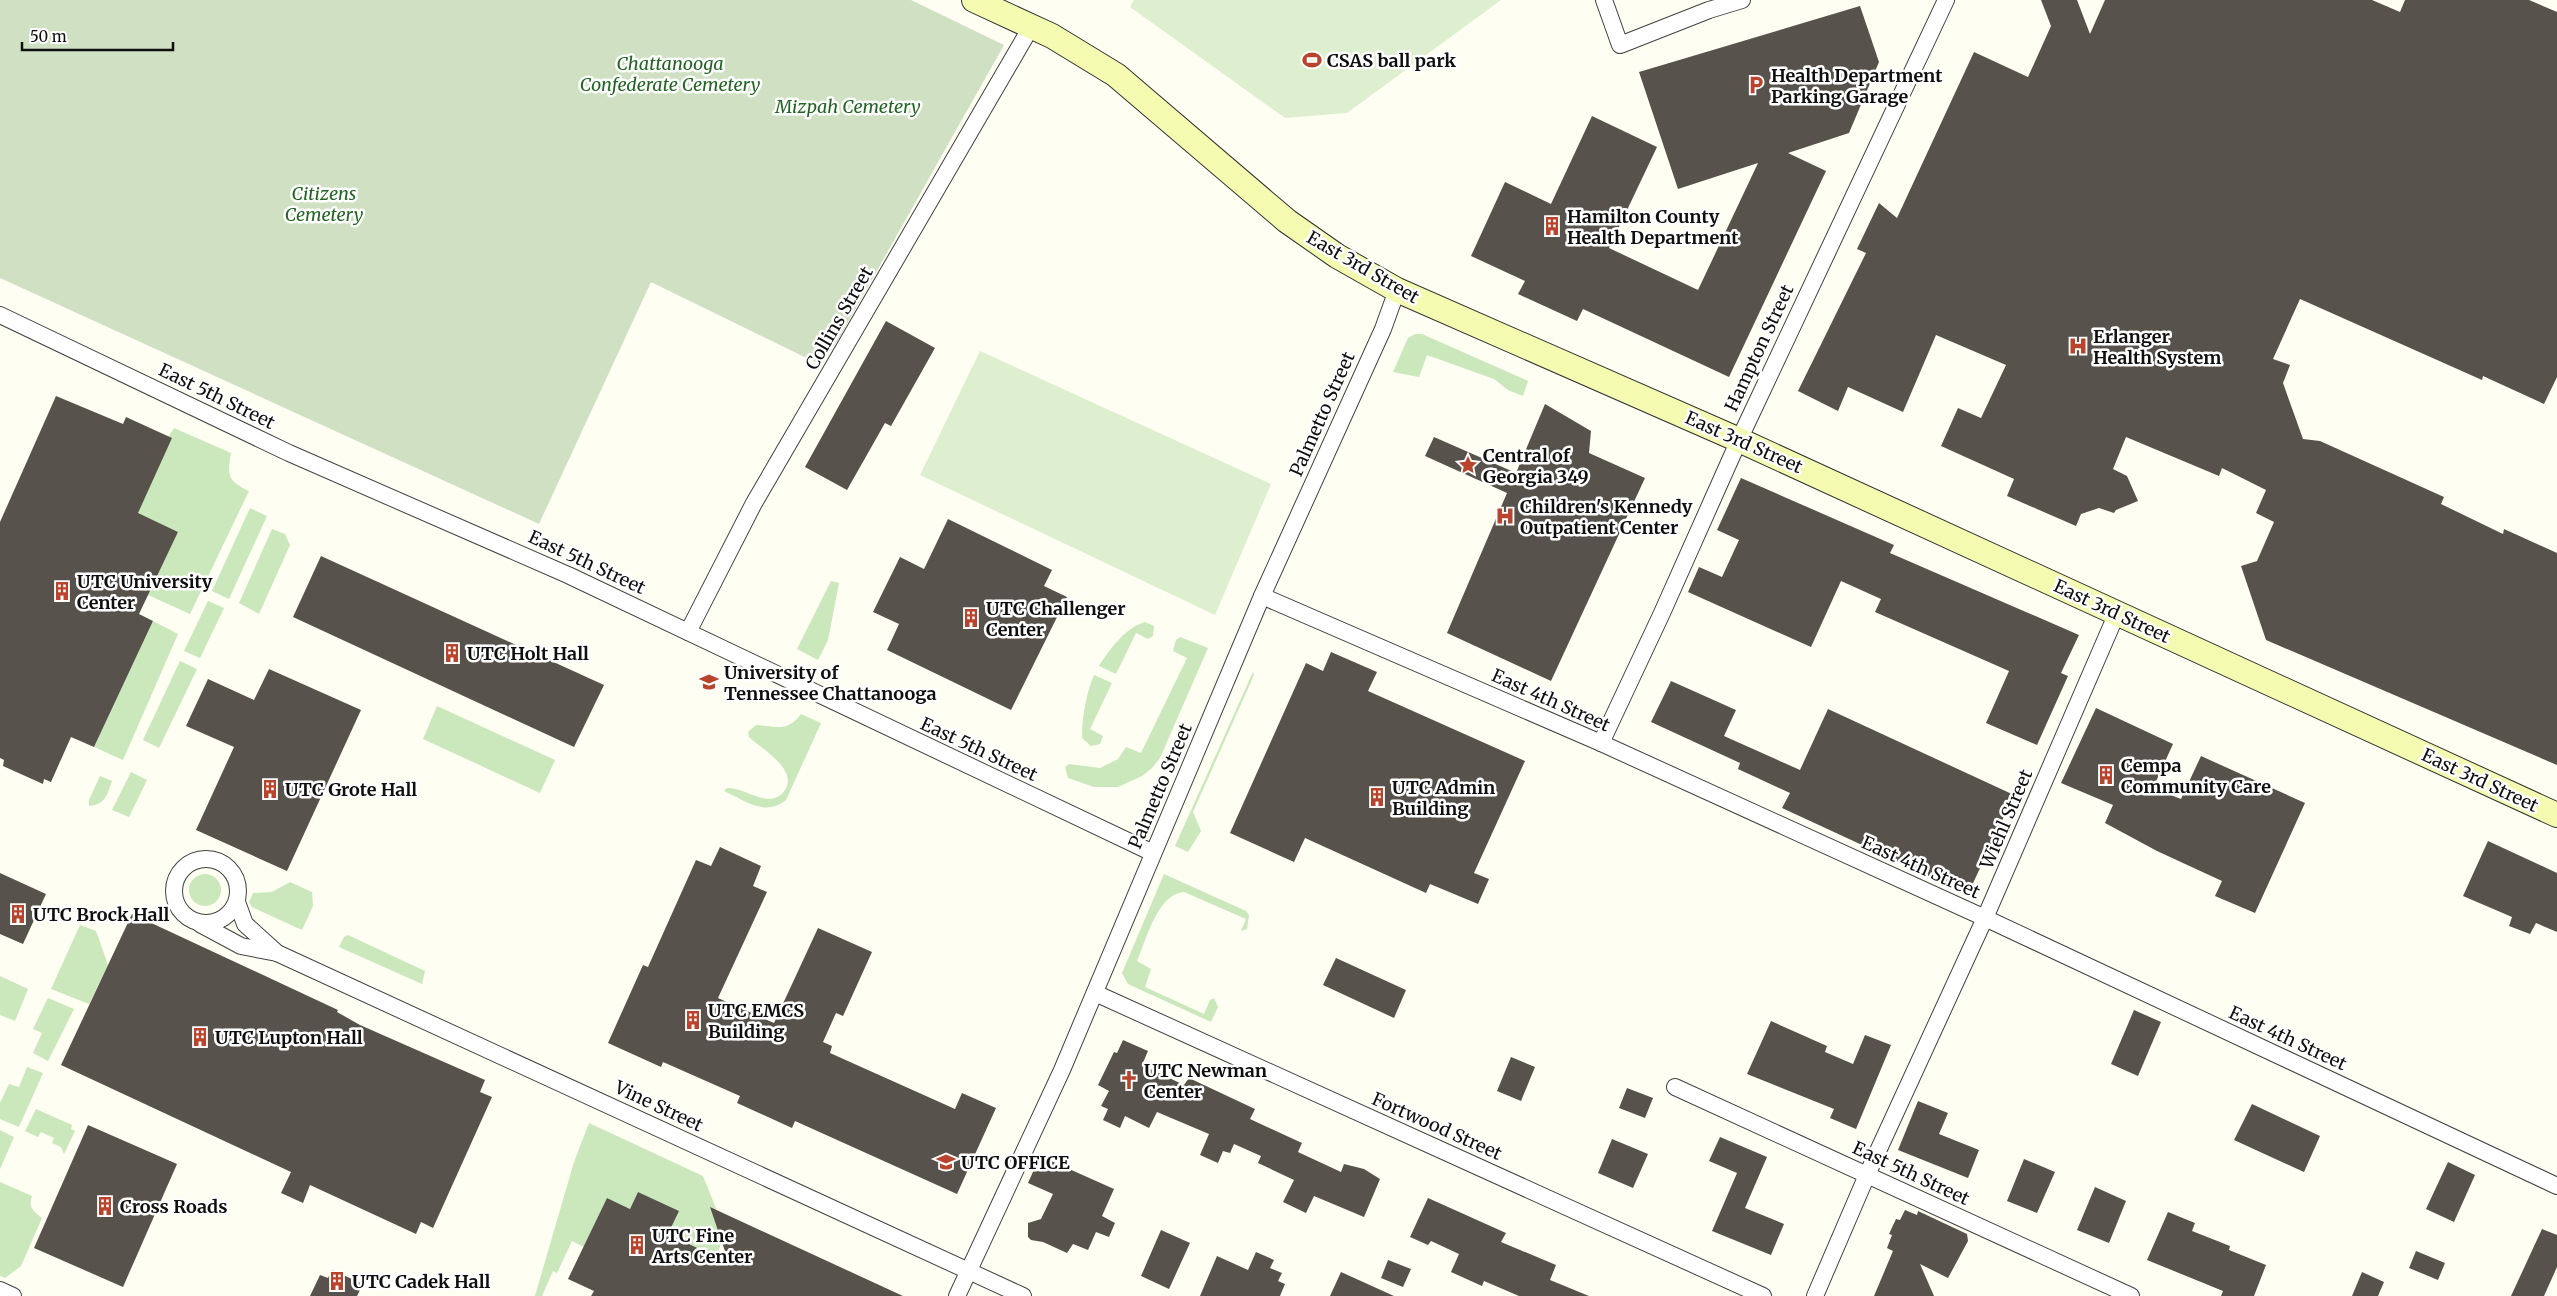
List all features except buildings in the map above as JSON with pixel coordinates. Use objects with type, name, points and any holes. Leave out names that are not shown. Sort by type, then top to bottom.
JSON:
[{"type":"main road","name":"East 3rd Street","points":[[974,0],[1052,36],[1116,75],[1287,221],[1338,256],[1397,290],[1739,440],[2557,815]]},
{"type":"street","points":[[1604,0],[1620,45],[1709,10],[1742,0]]},
{"type":"street","name":"Hampton Street","points":[[1601,743],[1662,613],[1739,440],[1946,0]]},
{"type":"street","name":"Collins Street","points":[[688,632],[754,503],[1031,27]]},
{"type":"street","name":"Palmetto Street","points":[[957,1296],[1049,1099],[1262,596],[1383,328],[1397,290]]},
{"type":"street","name":"East 5th Street","points":[[0,315],[289,453],[546,565],[1153,853]]},
{"type":"street","name":"East 4th Street","points":[[1262,596],[1601,743],[1986,918],[2557,1186]]},
{"type":"street","name":"Wiehl Street","points":[[1816,1296],[1867,1175],[1986,918],[2117,613]]},
{"type":"street","name":"Vine Street","points":[[277,953],[245,924],[237,902],[234,876],[221,861],[205,858],[187,865],[178,872],[173,882],[173,893],[176,905],[183,914],[241,946],[277,953],[1023,1296]]},
{"type":"street","points":[[194,921],[211,924],[222,921],[234,910],[237,902]]},
{"type":"street","name":"Fortwood Street","points":[[1095,993],[1763,1296]]},
{"type":"street","name":"East 5th Street","points":[[1675,1087],[2131,1296]]},
{"type":"street","points":[[0,1290],[13,1296]]},
{"type":"green space","name":"Citizens Cemetery","points":[[0,0],[911,0],[1004,45],[839,338],[821,365],[651,282],[539,524],[0,278]]},
{"type":"green space","name":"CSAS ball park","points":[[1134,0],[1501,0],[1347,113],[1285,118],[1130,7]]},
{"type":"green space","points":[[1415,334],[1422,334],[1528,381],[1523,396],[1508,390],[1494,379],[1427,355],[1419,377],[1393,372],[1408,338]]},
{"type":"green space","points":[[980,351],[1271,484],[1215,615],[920,475]]},
{"type":"green space","points":[[174,428],[231,453],[229,472],[231,477],[233,481],[249,491],[190,614],[148,595],[178,532],[122,506]]},
{"type":"green space","points":[[250,508],[267,516],[229,599],[212,591]]},
{"type":"green space","points":[[272,529],[285,534],[290,545],[259,614],[239,603]]},
{"type":"green space","points":[[831,581],[839,583],[828,640],[818,660],[797,649]]},
{"type":"green space","points":[[208,601],[224,608],[200,658],[184,651]]},
{"type":"green space","points":[[153,621],[178,634],[123,760],[94,747]]},
{"type":"green space","points":[[1145,622],[1154,626],[1153,636],[1148,639],[1136,633],[1116,674],[1099,666],[1113,646],[1125,634]]},
{"type":"green space","points":[[1180,637],[1208,648],[1160,758],[1142,776],[1118,787],[1094,787],[1068,778],[1065,767],[1069,764],[1100,768],[1118,759],[1126,747],[1141,753],[1187,658],[1173,651],[1176,640]]},
{"type":"green space","points":[[180,661],[197,669],[159,748],[143,740]]},
{"type":"green space","points":[[1253,672],[1254,675],[1193,812],[1201,831],[1188,852],[1175,846]]},
{"type":"green space","points":[[1094,675],[1112,683],[1090,729],[1103,736],[1100,744],[1091,746],[1082,738],[1082,730],[1087,698]]},
{"type":"green space","points":[[437,706],[555,760],[540,793],[423,739]]},
{"type":"green space","points":[[801,714],[821,723],[786,800],[771,807],[755,806],[724,791],[727,788],[732,788],[768,799],[782,794],[788,782],[783,767],[749,737],[748,732],[756,725],[786,726],[796,720]]},
{"type":"green space","points":[[131,772],[147,780],[129,817],[112,810]]},
{"type":"green space","points":[[100,776],[112,781],[109,791],[102,801],[89,806],[89,800]]},
{"type":"green space","points":[[205,874],[211,875],[216,879],[220,884],[220,896],[216,901],[211,905],[205,906],[199,905],[194,901],[190,896],[189,890],[190,884],[194,879],[199,875]]},
{"type":"green space","points":[[1164,874],[1246,911],[1249,915],[1247,929],[1241,931],[1246,919],[1184,892],[1175,894],[1167,900],[1154,919],[1137,961],[1151,969],[1145,987],[1204,1014],[1210,1000],[1214,998],[1218,1007],[1211,1022],[1128,984],[1122,973]]},
{"type":"green space","points":[[290,882],[312,892],[313,906],[302,930],[252,907],[249,902],[253,893],[272,892]]},
{"type":"green space","points":[[80,925],[96,931],[108,965],[89,1004],[51,989]]},
{"type":"green space","points":[[348,935],[425,971],[422,984],[339,947],[344,937]]},
{"type":"green space","points":[[0,976],[28,989],[15,1021],[0,1015]]},
{"type":"green space","points":[[48,998],[74,1009],[48,1061],[33,1053],[42,1033],[33,1029]]},
{"type":"green space","points":[[27,1067],[43,1073],[19,1127],[0,1119],[0,1103],[9,1084],[19,1087]]},
{"type":"green space","points":[[36,1109],[72,1125],[71,1129],[75,1131],[64,1154],[61,1147],[52,1143],[54,1138],[41,1132],[38,1137],[25,1131]]},
{"type":"green space","points":[[589,1123],[703,1176],[717,1211],[722,1242],[716,1256],[668,1234],[678,1211],[638,1192],[630,1209],[607,1198],[584,1247],[572,1241],[557,1273],[553,1271],[542,1296],[535,1296],[574,1162]]},
{"type":"green space","points":[[0,1130],[14,1137],[0,1169]]},
{"type":"green space","points":[[0,1182],[32,1196],[32,1208],[42,1218],[21,1266],[5,1278],[0,1276]]},
{"type":"place","name":"CSAS ball park","points":[[1312,60]]},
{"type":"place","name":"Health Department Parking Garage","points":[[1756,85]]},
{"type":"place","name":"Hamilton County Health Department","points":[[1552,226]]},
{"type":"place","name":"Erlanger Health System","points":[[2078,346]]},
{"type":"place","name":"Central of Georgia 349","points":[[1468,465]]},
{"type":"place","name":"Children's Kennedy Outpatient Center","points":[[1505,516]]},
{"type":"place","name":"UTC University Center","points":[[62,591]]},
{"type":"place","name":"UTC Challenger Center","points":[[971,618]]},
{"type":"place","name":"UTC Holt Hall","points":[[452,653]]},
{"type":"place","name":"University of Tennessee Chattanooga","points":[[709,682]]},
{"type":"place","name":"Cempa Community Care","points":[[2106,775]]},
{"type":"place","name":"UTC Grote Hall","points":[[270,789]]},
{"type":"place","name":"UTC Admin Building","points":[[1377,797]]},
{"type":"place","name":"UTC Brock Hall","points":[[18,914]]},
{"type":"place","name":"UTC EMCS Building","points":[[693,1020]]},
{"type":"place","name":"UTC Lupton Hall","points":[[200,1037]]},
{"type":"place","name":"UTC Newman Center","points":[[1129,1080]]},
{"type":"place","name":"UTC OFFICE","points":[[946,1162]]},
{"type":"place","name":"Cross Roads","points":[[105,1206]]},
{"type":"place","name":"UTC Fine Arts Center","points":[[637,1245]]},
{"type":"place","name":"UTC Cadek Hall","points":[[337,1281]]},
{"type":"park label","name":"Chattanooga Confederate Cemetery","points":[[670,73]]},
{"type":"park label","name":"Mizpah Cemetery","points":[[848,106]]}]
